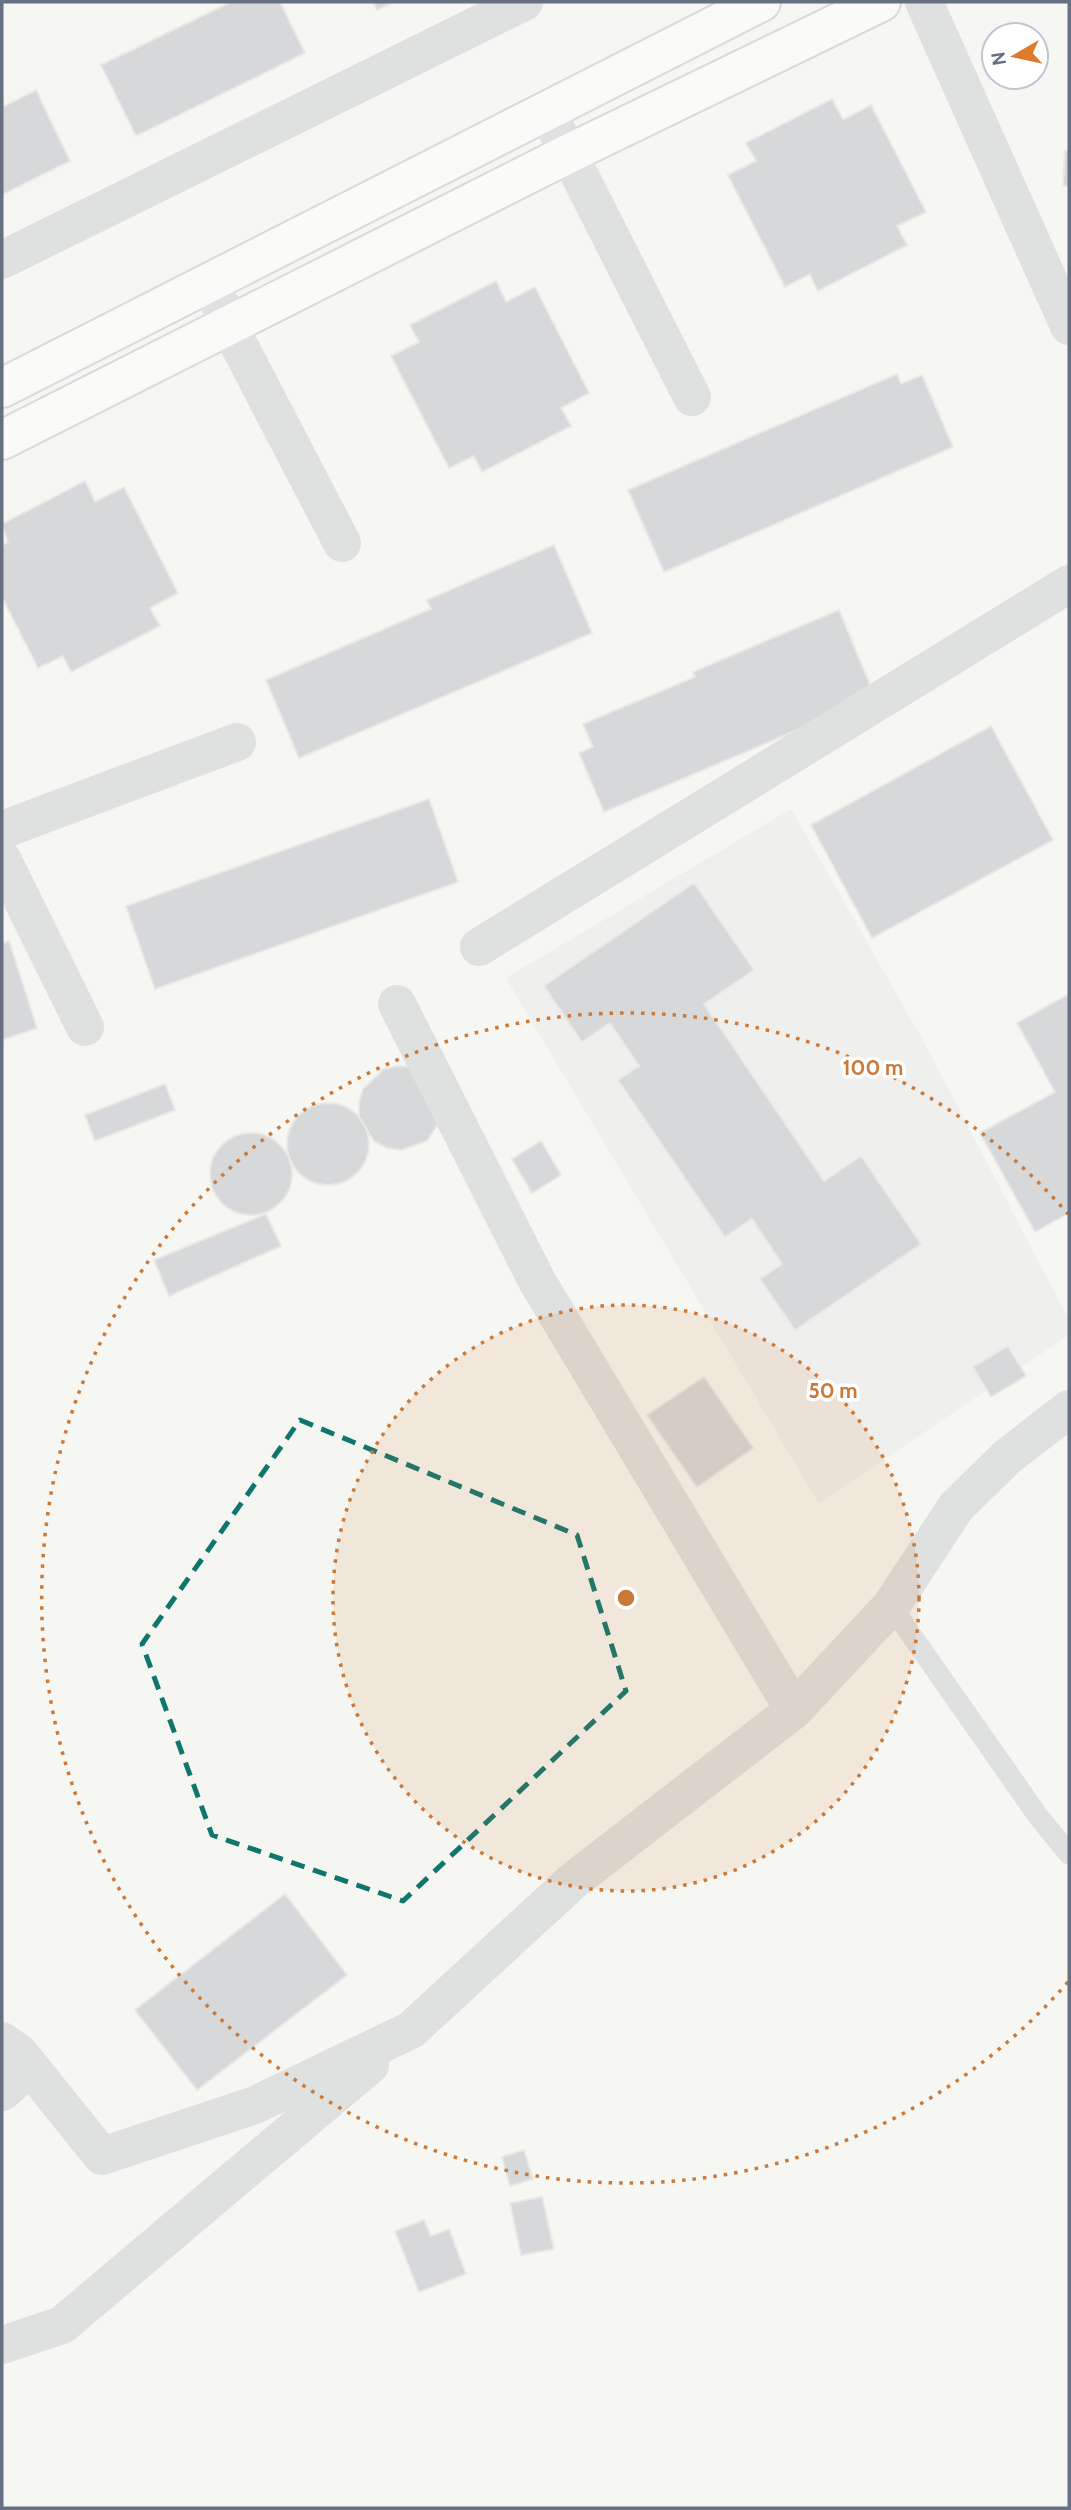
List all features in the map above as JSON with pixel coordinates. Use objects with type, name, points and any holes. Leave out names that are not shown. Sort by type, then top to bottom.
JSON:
[{"type":"street","points":[[2,260],[524,2]]},
{"type":"street","points":[[2,388],[761,2]]},
{"type":"street","points":[[2,440],[566,155],[881,2]]},
{"type":"street","points":[[924,2],[1069,326]]},
{"type":"street","points":[[547,111],[566,155],[692,397]]},
{"type":"street","points":[[211,282],[229,326],[342,543]]},
{"type":"street","points":[[479,947],[1069,584]]},
{"type":"street","points":[[2,830],[237,742]]},
{"type":"street","points":[[2,859],[85,1027]]},
{"type":"street","points":[[397,1004],[537,1281],[794,1710]]},
{"type":"street","points":[[2,2345],[62,2325],[411,2031],[574,1880],[794,1710],[891,1606],[956,1507],[1007,1457],[1069,1409]]},
{"type":"street","points":[[2,2041],[19,2053],[102,2156],[255,2105],[411,2031]]},
{"type":"street","points":[[2,2092],[30,2067]]},
{"type":"lane","points":[[891,1606],[1038,1816],[1069,1854]]},
{"type":"highlighted area","points":[[300,1420],[577,1535],[626,1691],[403,1901],[212,1835],[142,1644]]},
{"type":"shaded area","points":[[791,809],[925,1044],[1069,1320],[1069,1335],[819,1503],[506,978]]},
{"type":"building","points":[[231,2],[280,2],[305,53],[136,136],[101,65]]},
{"type":"building","points":[[373,2],[394,2],[377,10]]},
{"type":"building","points":[[36,90],[70,161],[2,195],[2,107]]},
{"type":"building","points":[[832,99],[843,120],[871,105],[926,212],[897,226],[907,245],[818,291],[810,274],[785,287],[728,175],[756,161],[746,143]]},
{"type":"building","points":[[1065,151],[1069,151],[1069,186],[1063,186]]},
{"type":"building","points":[[496,281],[506,302],[535,287],[589,393],[561,408],[571,426],[482,472],[474,456],[449,468],[391,356],[419,342],[410,325]]},
{"type":"building","points":[[897,374],[901,384],[922,375],[953,447],[664,572],[628,490]]},
{"type":"building","points":[[85,481],[95,502],[124,487],[178,593],[150,608],[160,626],[71,672],[63,656],[38,668],[2,597],[2,545],[8,542],[2,524]]},
{"type":"building","points":[[554,545],[592,633],[299,758],[266,680],[431,609],[427,600]]},
{"type":"building","points":[[839,610],[875,697],[604,812],[579,753],[593,747],[583,724],[695,677],[693,672]]},
{"type":"building","points":[[991,726],[1053,840],[872,938],[811,825]]},
{"type":"building","points":[[429,799],[458,882],[155,989],[126,906]]},
{"type":"building","points":[[694,883],[754,970],[704,1004],[824,1181],[861,1156],[921,1244],[795,1330],[760,1279],[782,1264],[752,1219],[725,1237],[618,1080],[639,1066],[610,1023],[582,1042],[544,986]]},
{"type":"building","points":[[9,941],[37,1028],[2,1040],[2,944]]},
{"type":"building","points":[[1069,994],[1069,1213],[1035,1232],[980,1133],[1055,1092],[1017,1023]]},
{"type":"building","points":[[410,1067],[441,1119],[427,1141],[401,1150],[387,1148],[374,1141],[359,1117],[359,1102],[363,1089],[384,1069]]},
{"type":"building","points":[[165,1084],[175,1110],[95,1141],[85,1115]]},
{"type":"building","points":[[320,1103],[336,1103],[351,1110],[362,1121],[369,1136],[366,1160],[357,1173],[336,1185],[320,1185],[305,1178],[294,1167],[287,1152],[287,1136],[294,1121],[305,1110]]},
{"type":"building","points":[[243,1133],[259,1133],[274,1140],[285,1151],[292,1166],[289,1190],[280,1203],[259,1215],[243,1215],[228,1208],[217,1197],[210,1182],[210,1166],[217,1151],[228,1140]]},
{"type":"building","points":[[541,1141],[561,1175],[532,1193],[512,1159]]},
{"type":"building","points":[[266,1214],[281,1246],[169,1296],[154,1260]]},
{"type":"building","points":[[1008,1346],[1026,1376],[991,1397],[973,1367]]},
{"type":"building","points":[[704,1377],[753,1448],[697,1487],[647,1415]]},
{"type":"building","points":[[285,1894],[347,1975],[197,2090],[135,2010]]},
{"type":"building","points":[[524,2150],[533,2179],[510,2186],[502,2157]]},
{"type":"building","points":[[542,2197],[554,2249],[521,2255],[510,2203]]},
{"type":"building","points":[[424,2220],[431,2236],[449,2229],[466,2274],[419,2292],[395,2231]]}]
